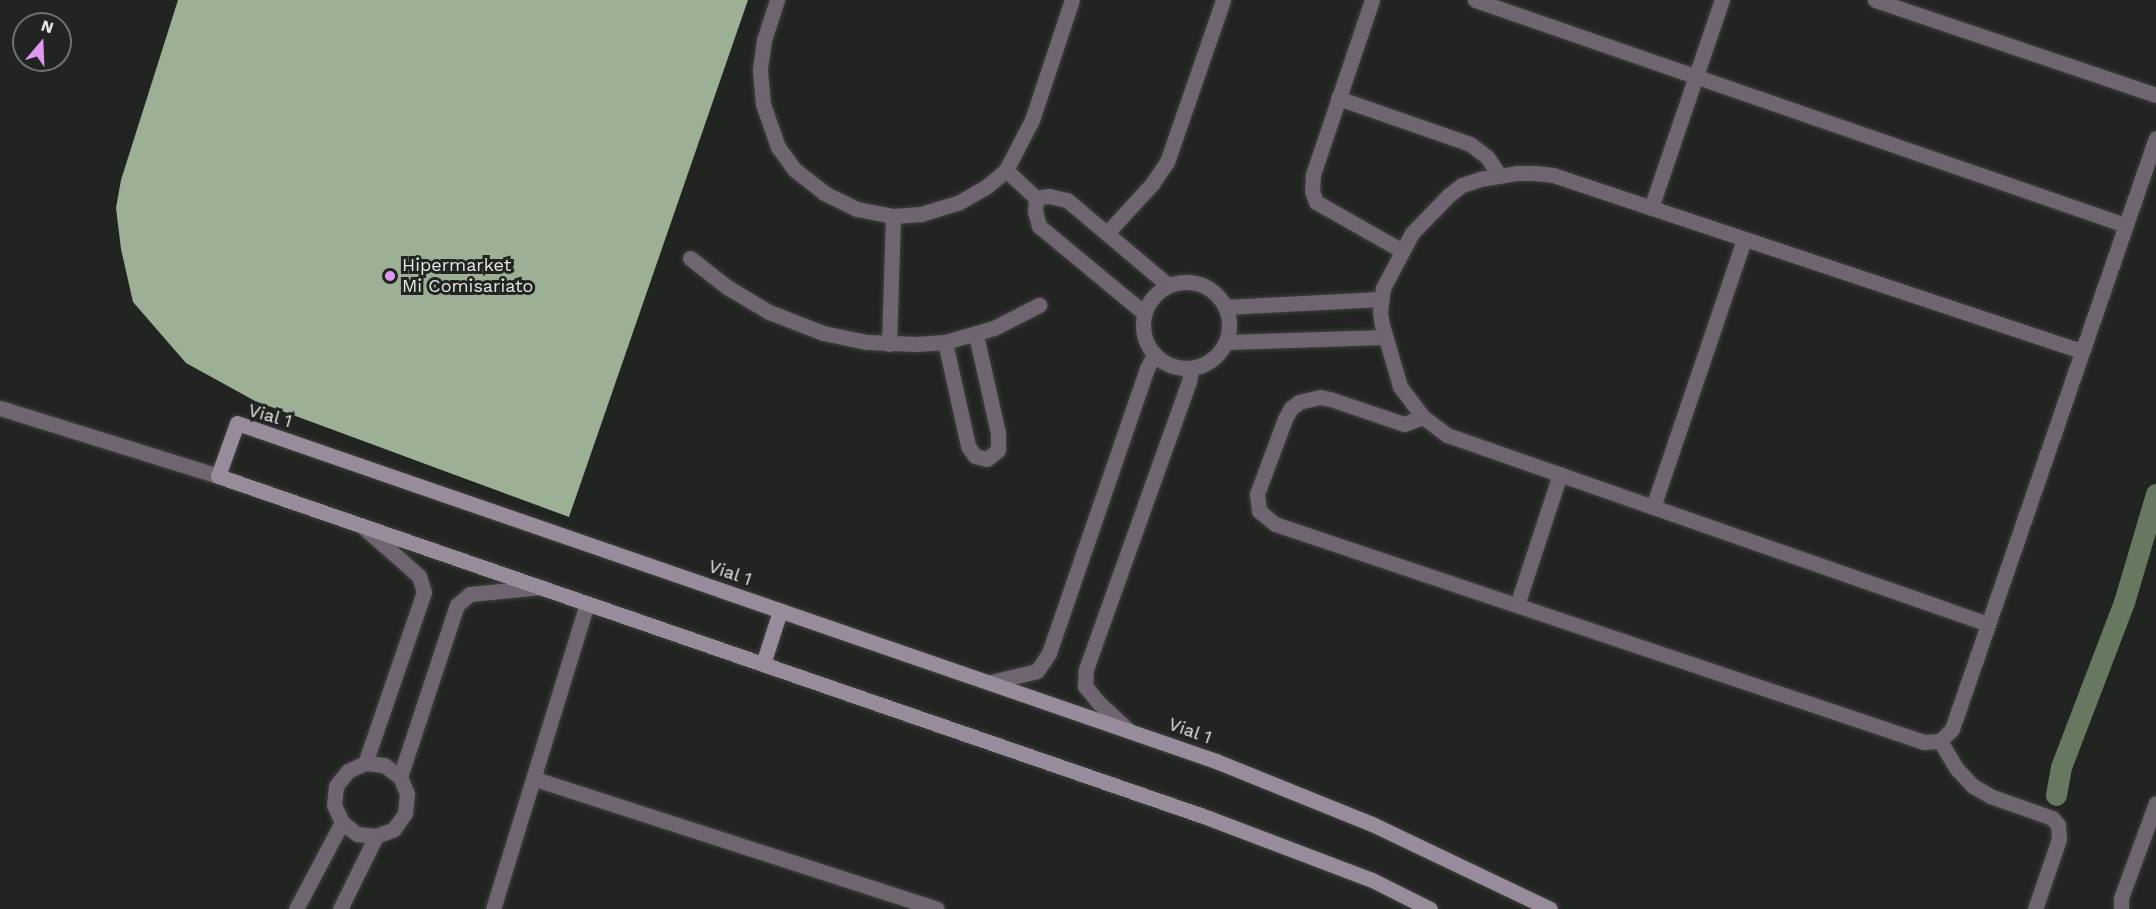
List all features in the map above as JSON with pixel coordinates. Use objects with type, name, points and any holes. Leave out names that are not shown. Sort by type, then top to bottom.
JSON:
[{"type":"street","points":[[777,0],[764,40],[760,70],[763,104],[778,147],[795,170],[824,194],[857,209],[893,216],[921,214],[958,202],[987,187],[1006,170],[1032,120],[1072,0]]},
{"type":"street","points":[[1107,233],[1162,173],[1223,0]]},
{"type":"street","points":[[1372,0],[1313,174],[1314,197],[1316,202],[1401,250]]},
{"type":"street","points":[[1475,0],[2126,225]]},
{"type":"street","points":[[1651,208],[1722,0]]},
{"type":"street","points":[[1875,0],[2156,95]]},
{"type":"street","points":[[1338,98],[1470,144],[1486,157],[1499,175]]},
{"type":"street","points":[[1423,417],[1404,424],[1330,399],[1309,398],[1299,402],[1291,408],[1285,419],[1257,494],[1259,511],[1275,524],[1924,742],[1940,741],[1952,729],[2156,138]]},
{"type":"street","points":[[1006,170],[1036,198]]},
{"type":"street","points":[[1988,624],[1447,435],[1423,417],[1400,386],[1384,337],[1381,299],[1387,278],[1401,250],[1425,217],[1462,185],[1499,175],[1553,176],[2081,351]]},
{"type":"street","points":[[1036,198],[1043,195],[1067,200],[1168,285]]},
{"type":"street","points":[[1036,198],[1035,211],[1039,226],[1144,313]]},
{"type":"street","points":[[889,344],[893,216]]},
{"type":"street","points":[[1653,507],[1744,239]]},
{"type":"street","points":[[690,258],[747,300],[796,324],[845,338],[889,344],[945,342],[976,334],[1039,305]]},
{"type":"street","points":[[1190,282],[1205,286],[1217,295],[1226,307],[1230,324],[1227,342],[1218,355],[1206,364],[1191,369],[1165,363],[1155,355],[1146,342],[1143,328],[1144,313],[1151,300],[1168,285],[1190,282]]},
{"type":"street","points":[[1226,307],[1381,299]]},
{"type":"street","points":[[945,342],[968,446],[975,456],[987,459],[994,455],[999,444],[976,334]]},
{"type":"street","points":[[1227,342],[1384,337]]},
{"type":"street","points":[[991,682],[1037,671],[1049,653],[1147,368],[1155,355]]},
{"type":"street","points":[[1127,729],[1098,702],[1085,686],[1086,669],[1189,382],[1191,369]]},
{"type":"street","points":[[0,408],[218,476],[1209,818],[1372,880],[1430,909]]},
{"type":"street","name":"Vial 1","points":[[218,476],[237,423],[1216,761],[1372,824],[1550,909]]},
{"type":"street","points":[[1517,605],[1560,474]]},
{"type":"street","points":[[361,525],[419,576],[424,592],[365,763]]},
{"type":"street","points":[[399,777],[457,605],[470,594],[541,588]]},
{"type":"street","points":[[495,908],[587,603]]},
{"type":"street","points":[[763,664],[780,611]]},
{"type":"street","points":[[1940,741],[1957,769],[1973,786],[1990,796],[2052,818],[2058,825],[2059,839],[2035,909]]},
{"type":"street","points":[[365,763],[384,765],[399,777],[407,794],[405,813],[394,829],[376,836],[357,834],[342,822],[334,805],[336,786],[348,771],[365,763]]},
{"type":"street","points":[[535,779],[937,909]]},
{"type":"street","points":[[2121,909],[2121,898],[2154,812]]},
{"type":"street","points":[[296,909],[342,822]]},
{"type":"street","points":[[340,909],[376,836]]},
{"type":"building","name":"Hipermarket Mi Comisariato","points":[[178,0],[748,0],[569,517],[255,401],[186,363],[133,302],[121,249],[116,208],[121,180]]},
{"type":"waterway","points":[[2056,795],[2061,767],[2124,602],[2156,494]]},
{"type":"place","name":"Hipermarket Mi Comisariato","points":[[390,276]]}]
